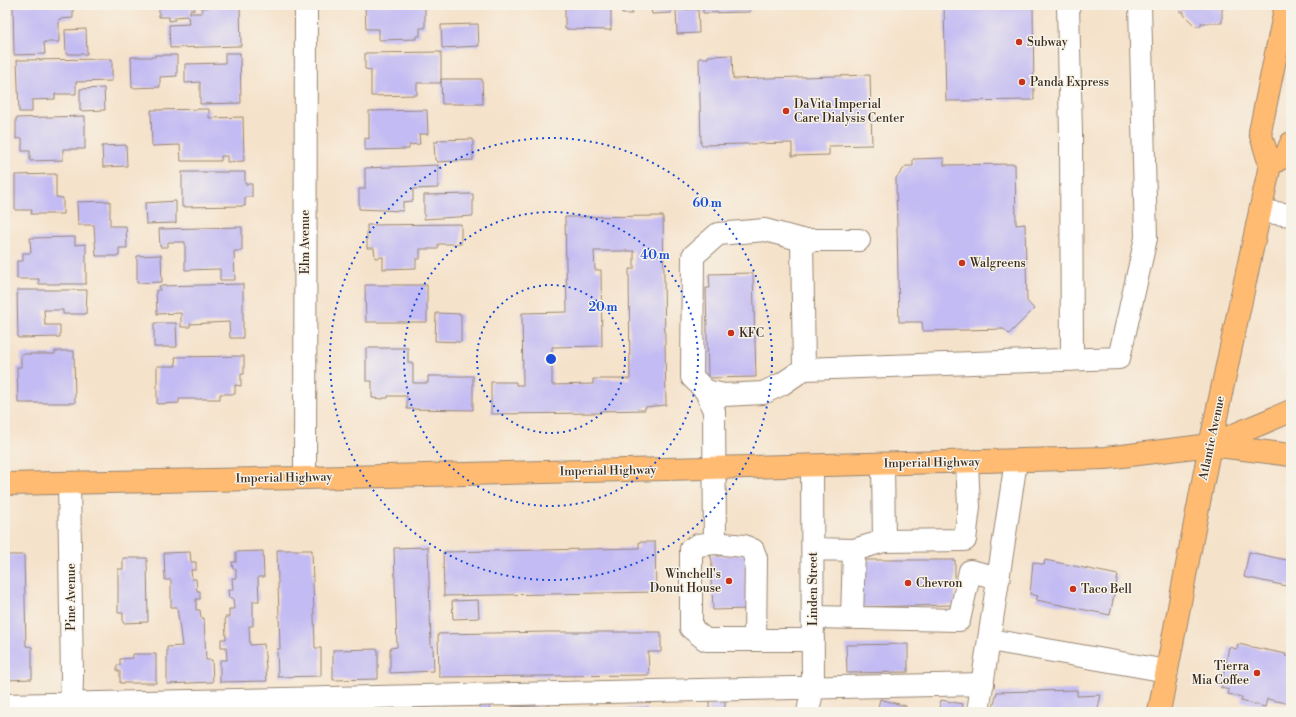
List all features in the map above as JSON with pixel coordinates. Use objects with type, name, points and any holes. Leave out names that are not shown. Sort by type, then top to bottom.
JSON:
[{"type":"main road","name":"Atlantic Avenue","points":[[1158,712],[1210,445],[1270,165],[1260,132],[1286,5]]},
{"type":"main road","points":[[1270,165],[1286,155],[1291,142]]},
{"type":"main road","name":"Imperial Highway","points":[[1210,445],[1291,411]]},
{"type":"main road","name":"Imperial Highway","points":[[5,484],[1016,461],[1106,458],[1210,445],[1291,455]]},
{"type":"street","name":"Elm Avenue","points":[[304,478],[306,5]]},
{"type":"street","points":[[1068,5],[1072,360]]},
{"type":"street","points":[[706,391],[724,395],[763,393],[782,384],[804,369],[1119,358],[1146,238],[1140,5]]},
{"type":"street","points":[[1260,211],[1291,215]]},
{"type":"street","points":[[715,543],[713,468],[714,411],[706,391],[692,378],[693,256],[718,234],[765,230],[802,240],[859,240]]},
{"type":"street","points":[[802,240],[804,369]]},
{"type":"street","points":[[978,712],[1016,461]]},
{"type":"street","points":[[813,617],[959,620],[970,570],[965,540],[969,507],[967,462]]},
{"type":"street","points":[[882,464],[884,541]]},
{"type":"street","name":"Linden Street","points":[[808,712],[813,686],[812,466]]},
{"type":"street","name":"Pine Avenue","points":[[69,483],[71,533],[71,707]]},
{"type":"street","points":[[813,549],[854,550],[884,541],[965,540]]},
{"type":"street","points":[[755,640],[756,558],[753,550],[744,546],[715,543],[698,545],[691,549],[691,628],[706,640],[755,640],[813,640]]},
{"type":"street","points":[[852,618],[854,550]]},
{"type":"street","points":[[970,570],[999,578]]},
{"type":"street","points":[[990,640],[1166,671]]},
{"type":"street","points":[[5,705],[71,707],[813,686],[983,684]]},
{"type":"building","points":[[13,5],[73,5],[73,18],[59,19],[59,42],[44,42],[45,54],[14,55]]},
{"type":"building","points":[[159,5],[194,5],[195,10],[190,10],[190,13],[202,13],[202,8],[240,5],[241,46],[170,48],[169,25],[189,24],[188,16],[175,17],[175,20],[169,21],[169,17],[159,17]]},
{"type":"building","points":[[365,5],[423,5],[423,7],[425,7],[425,28],[420,28],[420,36],[416,36],[416,39],[379,40],[379,29],[366,29]]},
{"type":"building","points":[[565,5],[611,5],[611,30],[565,29]]},
{"type":"building","points":[[622,5],[671,5],[671,13],[652,14],[651,9],[632,9],[632,14],[622,14]]},
{"type":"building","points":[[703,5],[750,5],[750,12],[703,13]]},
{"type":"building","points":[[944,5],[1033,5],[1034,100],[946,101]]},
{"type":"building","points":[[1179,5],[1224,5],[1225,8],[1222,9],[1222,23],[1201,23],[1201,26],[1195,26],[1184,15],[1184,12],[1180,12]]},
{"type":"building","points":[[698,9],[699,33],[677,34],[676,10]]},
{"type":"building","points":[[478,24],[479,46],[442,48],[441,25]]},
{"type":"building","points":[[86,29],[87,54],[66,54],[65,30]]},
{"type":"building","points":[[441,52],[441,83],[417,83],[417,95],[371,96],[371,70],[365,69],[365,53]]},
{"type":"building","points":[[225,53],[240,53],[241,103],[200,104],[200,82],[185,83],[185,64],[225,63]]},
{"type":"building","points":[[155,55],[177,55],[177,76],[160,77],[160,87],[132,88],[131,57],[155,57]]},
{"type":"building","name":"DaVita Imperial Care Dialysis Center","points":[[732,55],[733,79],[870,75],[872,145],[829,146],[829,155],[792,156],[792,143],[701,145],[699,58]]},
{"type":"building","points":[[112,59],[112,81],[76,82],[76,94],[55,94],[55,99],[32,100],[32,112],[19,112],[17,60]]},
{"type":"building","points":[[441,79],[482,79],[483,104],[442,104]]},
{"type":"building","points":[[104,88],[105,110],[80,111],[80,89]]},
{"type":"building","points":[[209,109],[209,118],[243,117],[244,161],[227,162],[227,156],[221,156],[221,161],[181,161],[180,145],[152,146],[151,110]]},
{"type":"building","points":[[427,110],[428,134],[419,134],[420,144],[409,145],[409,149],[365,150],[365,138],[369,139],[369,111]]},
{"type":"building","points":[[85,116],[85,149],[63,149],[63,160],[30,161],[30,151],[22,151],[22,138],[16,139],[16,118]]},
{"type":"building","points":[[473,139],[473,160],[437,162],[437,160],[435,160],[434,142],[438,142],[438,140]]},
{"type":"building","points":[[126,145],[127,166],[103,167],[102,146]]},
{"type":"building","name":"Walgreens","points":[[944,158],[944,165],[1015,164],[1016,225],[1025,224],[1027,301],[1034,309],[1009,334],[1004,329],[923,331],[922,322],[899,322],[896,178],[906,166],[913,166],[913,159]]},
{"type":"building","points":[[438,165],[438,188],[413,189],[413,201],[403,202],[403,211],[359,209],[359,189],[365,189],[365,168]]},
{"type":"building","points":[[182,172],[245,172],[245,184],[252,184],[252,197],[245,197],[245,206],[182,207]]},
{"type":"building","points":[[56,174],[56,197],[63,198],[63,214],[31,214],[32,210],[15,210],[15,175]]},
{"type":"building","points":[[473,194],[473,216],[424,219],[424,195]]},
{"type":"building","points":[[110,201],[110,226],[126,226],[127,248],[119,248],[119,256],[96,256],[94,225],[78,225],[77,202]]},
{"type":"building","points":[[176,201],[176,223],[146,224],[145,203]]},
{"type":"building","points":[[663,216],[666,405],[645,407],[645,410],[600,411],[600,413],[491,414],[491,382],[516,382],[516,385],[523,385],[522,313],[567,312],[565,217]],"holes":[[[594,251],[634,251],[634,269],[629,269],[630,379],[593,379],[593,384],[552,385],[552,347],[602,346],[601,270],[595,270]]]},
{"type":"building","points":[[461,224],[461,244],[438,244],[438,249],[420,249],[420,259],[416,259],[416,268],[383,269],[383,257],[375,258],[374,248],[367,248],[367,225]]},
{"type":"building","points":[[242,227],[242,251],[234,251],[235,280],[220,280],[220,269],[185,270],[185,242],[168,242],[168,247],[160,247],[159,229]]},
{"type":"building","points":[[75,237],[75,245],[86,244],[86,284],[39,284],[39,279],[17,279],[17,261],[23,261],[23,253],[31,253],[30,238]]},
{"type":"building","points":[[161,255],[162,282],[137,283],[137,256]]},
{"type":"building","name":"KFC","points":[[753,273],[756,377],[708,378],[706,288],[710,288],[709,274]]},
{"type":"building","points":[[243,284],[243,338],[230,338],[229,322],[190,324],[190,327],[181,327],[181,313],[157,314],[156,290],[160,290],[159,286]]},
{"type":"building","points":[[365,285],[427,285],[427,322],[366,322]]},
{"type":"building","points":[[17,290],[87,290],[86,314],[63,314],[63,310],[44,310],[45,325],[60,325],[60,337],[18,338]]},
{"type":"building","points":[[436,313],[461,314],[461,342],[435,341]]},
{"type":"building","points":[[154,323],[176,323],[177,347],[154,347]]},
{"type":"building","points":[[366,348],[408,348],[408,363],[413,363],[413,383],[428,383],[428,376],[473,376],[473,410],[407,409],[407,396],[388,396],[388,398],[383,399],[372,398],[372,381],[366,381]]},
{"type":"building","points":[[55,351],[74,351],[75,403],[18,403],[17,367],[21,367],[21,354],[55,354]]},
{"type":"building","points":[[244,356],[244,374],[241,374],[241,386],[235,385],[235,394],[220,394],[220,399],[179,399],[179,403],[157,404],[157,366],[176,366],[175,357]]},
{"type":"building","points":[[639,542],[655,542],[656,592],[444,596],[443,552],[639,548]]},
{"type":"building","points":[[428,547],[431,647],[433,646],[434,671],[390,673],[390,648],[397,647],[394,548]]},
{"type":"building","points":[[277,550],[312,550],[315,648],[321,648],[321,676],[278,677],[277,649],[280,649]]},
{"type":"building","points":[[263,551],[264,577],[258,577],[259,601],[253,601],[253,626],[249,626],[250,645],[264,644],[267,681],[220,682],[220,660],[227,660],[226,647],[221,647],[221,639],[226,639],[225,617],[229,617],[229,609],[234,609],[233,598],[229,598],[228,590],[233,590],[232,578],[236,578],[236,569],[233,569],[232,562],[236,562],[236,552]]},
{"type":"building","points":[[190,552],[191,562],[196,562],[196,570],[191,570],[192,579],[196,579],[197,591],[200,591],[200,599],[196,599],[196,610],[200,610],[201,618],[204,618],[206,660],[212,660],[213,682],[167,684],[167,647],[182,646],[177,607],[171,607],[171,580],[165,580],[164,553]]},
{"type":"building","points":[[1249,552],[1291,561],[1291,587],[1244,577]]},
{"type":"building","name":"Winchell's Donut House","points":[[717,554],[717,556],[749,554],[749,609],[713,610],[711,587],[712,561],[710,555]]},
{"type":"building","points":[[5,555],[24,555],[26,646],[32,647],[32,679],[5,680]]},
{"type":"building","points":[[123,558],[147,558],[148,622],[123,623],[123,613],[118,613],[118,569],[123,569]]},
{"type":"building","name":"Chevron","points":[[861,560],[955,560],[955,605],[861,607]]},
{"type":"building","name":"Taco Bell","points":[[1045,560],[1118,575],[1110,615],[1036,600],[1038,596],[1030,594],[1033,562],[1044,565]]},
{"type":"building","points":[[478,600],[479,618],[453,619],[452,601]]},
{"type":"building","points":[[661,632],[661,652],[648,652],[649,675],[439,677],[438,634]]},
{"type":"building","points":[[908,644],[908,672],[847,673],[846,645]]},
{"type":"building","name":"Tierra Mia Coffee","points":[[1238,644],[1286,654],[1285,656],[1291,657],[1291,704],[1267,699],[1265,707],[1241,701],[1242,697],[1228,694],[1229,690],[1221,688],[1229,647],[1237,649]]},
{"type":"building","points":[[378,649],[378,679],[333,680],[333,650]]},
{"type":"building","points":[[133,654],[156,654],[156,683],[120,683],[120,671],[117,671],[117,665],[120,665],[120,659],[133,658]]},
{"type":"building","points":[[1077,690],[1077,696],[1101,695],[1097,712],[992,712],[997,692]]},
{"type":"building","points":[[709,698],[725,698],[725,712],[709,712]]},
{"type":"building","points":[[880,699],[906,706],[905,712],[877,712]]},
{"type":"building","points":[[941,700],[963,704],[961,712],[938,712]]},
{"type":"building","points":[[412,703],[426,703],[426,711],[406,712],[406,710],[412,710]]},
{"type":"building","points":[[480,704],[490,704],[490,712],[467,712],[481,710]]},
{"type":"building","points":[[536,706],[536,712],[511,712],[511,707]]},
{"type":"building","points":[[647,708],[647,712],[623,712],[623,709]]},
{"type":"building","points":[[346,710],[346,712],[328,712],[328,711]]},
{"type":"place","name":"Subway","points":[[1019,42]]},
{"type":"place","name":"Panda Express","points":[[1022,82]]},
{"type":"place","name":"DaVita Imperial Care Dialysis Center","points":[[786,111]]},
{"type":"place","name":"Walgreens","points":[[962,263]]},
{"type":"place","name":"KFC","points":[[731,333]]},
{"type":"place","name":"Winchell's Donut House","points":[[729,581]]},
{"type":"place","name":"Chevron","points":[[908,583]]},
{"type":"place","name":"Taco Bell","points":[[1073,589]]},
{"type":"place","name":"Tierra Mia Coffee","points":[[1257,673]]}]
